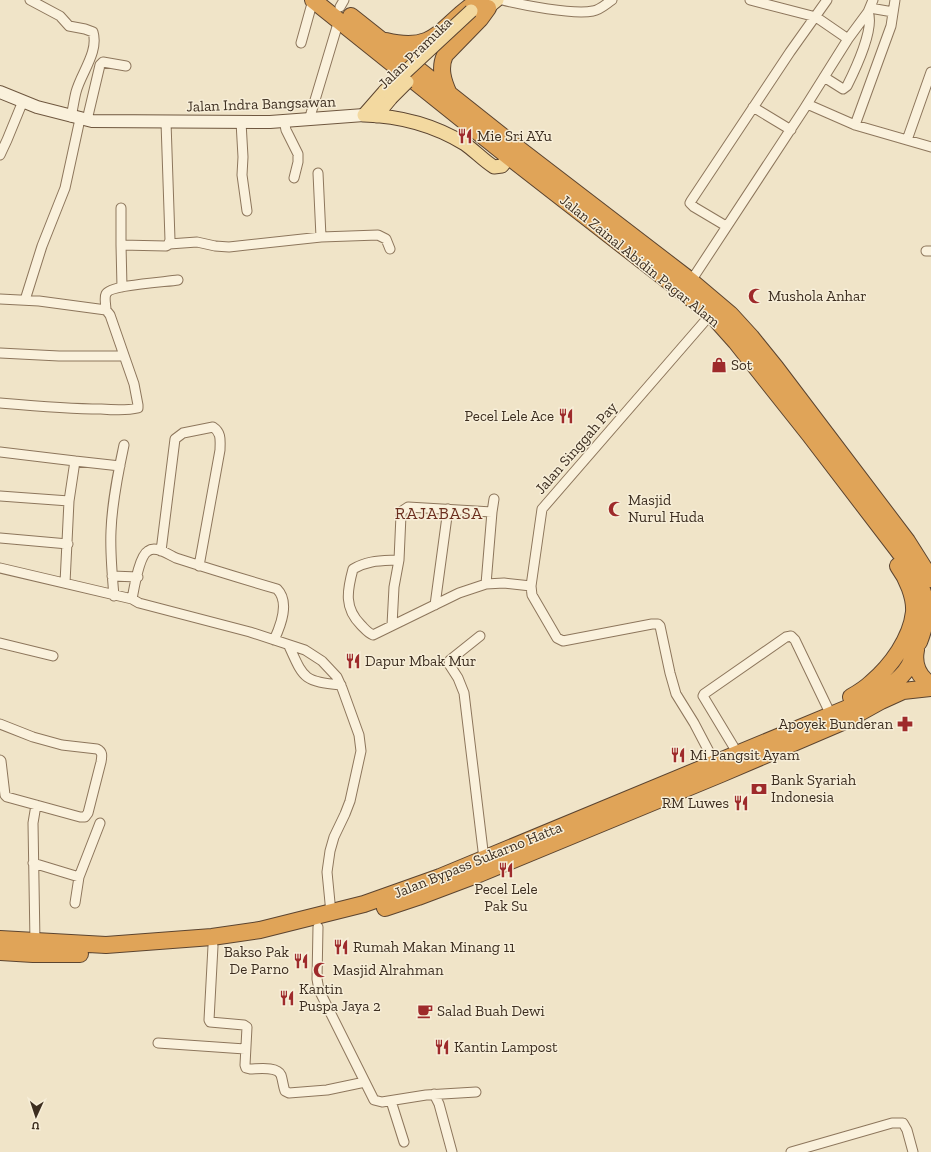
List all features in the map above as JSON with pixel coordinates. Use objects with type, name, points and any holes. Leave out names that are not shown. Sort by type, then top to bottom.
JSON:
[{"type":"highway","name":"Jalan Zainal Abidin Pagar Alam","points":[[313,0],[338,7],[382,40],[691,281],[730,314],[751,338],[878,515],[913,570],[927,604],[926,627],[917,647]]},
{"type":"highway","points":[[382,40],[408,45],[428,41],[441,33],[472,5],[485,5],[480,19],[445,55],[442,62],[442,74],[450,94]]},
{"type":"highway","name":"Jalan Zainal Abidin Pagar Alam","points":[[338,7],[510,157],[711,314],[736,342],[854,493],[906,541],[931,579]]},
{"type":"highway","points":[[428,41],[427,46],[430,53],[437,57],[445,55]]},
{"type":"highway","points":[[837,716],[842,704],[871,684],[889,665],[903,642],[911,625],[914,612],[913,600],[905,575],[871,530],[863,516],[854,493]]},
{"type":"highway","points":[[931,630],[917,647],[915,663],[919,673],[931,685]]},
{"type":"highway","name":"Jalan Bypass Sukarno Hatta","points":[[571,829],[721,774],[837,716],[895,682],[908,668],[917,647]]},
{"type":"highway","name":"Jalan Bypass Sukarno Hatta","points":[[0,952],[33,954],[106,954],[164,951],[262,939],[352,919],[418,897],[714,763],[837,716],[881,701],[904,691],[931,688]]},
{"type":"highway","points":[[837,716],[900,701],[931,698]]},
{"type":"highway","name":"Jalan Bypass Sukarno Hatta","points":[[0,940],[106,945],[212,937],[260,930],[364,904],[400,892],[484,859],[551,838]]},
{"type":"main road","name":"Jalan Pramuka","points":[[370,116],[388,94],[433,56],[485,5]]},
{"type":"main road","name":"Jalan Indra Bangsawan","points":[[370,116],[414,121],[432,127],[463,143],[494,167],[502,166],[510,157]]},
{"type":"street","points":[[30,0],[60,16],[69,26],[93,32],[95,40],[90,58],[77,91],[80,118]]},
{"type":"street","points":[[301,43],[313,0]]},
{"type":"street","points":[[485,5],[587,12],[597,10],[612,0]]},
{"type":"street","points":[[750,0],[816,17],[848,39]]},
{"type":"street","points":[[726,226],[694,207],[690,203],[790,52],[827,0]]},
{"type":"street","points":[[855,125],[891,26],[895,0]]},
{"type":"street","points":[[310,120],[338,7]]},
{"type":"street","points":[[870,7],[893,12]]},
{"type":"street","points":[[691,281],[870,7]]},
{"type":"street","points":[[824,77],[843,89],[847,86],[865,44],[869,29],[870,7]]},
{"type":"street","points":[[25,300],[42,246],[65,188],[80,118],[100,65],[103,62],[126,66]]},
{"type":"street","points":[[907,140],[931,72]]},
{"type":"street","name":"Jalan Indra Bangsawan","points":[[0,92],[37,107],[80,118],[104,122],[270,122],[370,116]]},
{"type":"street","points":[[0,155],[23,101]]},
{"type":"street","points":[[807,104],[855,125],[931,147]]},
{"type":"street","points":[[753,107],[791,130]]},
{"type":"street","points":[[284,120],[286,130],[298,154],[298,162],[294,178]]},
{"type":"street","points":[[121,245],[166,246],[170,240],[166,122]]},
{"type":"street","points":[[242,122],[242,175],[247,211]]},
{"type":"street","points":[[318,173],[321,237]]},
{"type":"street","points":[[121,208],[122,287]]},
{"type":"street","points":[[170,240],[229,247],[321,237],[378,234],[386,239],[390,249]]},
{"type":"street","points":[[0,404],[83,409],[127,410],[138,408],[134,384],[110,315],[106,310],[106,292],[122,287],[178,280]]},
{"type":"street","points":[[0,299],[25,300],[106,310]]},
{"type":"street","name":"Jalan Singgah Pay","points":[[711,314],[542,509],[530,586],[533,600],[557,638],[560,640],[570,640],[584,636],[658,624],[662,629],[667,661],[676,694],[694,723],[714,763]]},
{"type":"street","points":[[0,353],[59,356],[124,356]]},
{"type":"street","points":[[161,551],[175,439],[183,432],[213,427],[218,430],[220,435],[220,450],[199,566]]},
{"type":"street","points":[[114,596],[111,530],[116,487],[124,445]]},
{"type":"street","points":[[0,452],[120,466]]},
{"type":"street","points":[[64,583],[68,544],[69,501],[75,461]]},
{"type":"street","points":[[0,496],[69,501]]},
{"type":"street","points":[[486,584],[494,498]]},
{"type":"street","points":[[392,625],[394,587],[399,560],[402,511],[408,507],[492,512]]},
{"type":"street","points":[[435,605],[448,509]]},
{"type":"street","points":[[0,538],[68,544]]},
{"type":"street","points":[[132,599],[138,577],[138,571],[144,555],[149,550],[154,549],[161,551],[169,556],[199,566],[276,589],[282,594],[283,608],[279,628],[274,640]]},
{"type":"street","points":[[399,560],[378,561],[361,564],[353,570],[349,582],[349,609],[354,617],[373,635],[459,593],[486,584],[504,583],[530,586]]},
{"type":"street","points":[[0,568],[132,599],[139,603],[250,632],[305,650],[322,661],[337,677],[341,685],[360,735],[361,751],[350,801],[334,837],[330,851],[327,872],[330,913]]},
{"type":"street","points":[[112,576],[138,577]]},
{"type":"street","points":[[480,636],[450,660],[449,664],[458,678],[464,693],[484,859]]},
{"type":"street","points":[[738,754],[703,696],[786,637],[791,636],[795,640],[837,716]]},
{"type":"street","points":[[0,643],[53,656]]},
{"type":"street","points":[[289,646],[302,673],[307,678],[325,684],[341,685]]},
{"type":"street","points":[[0,724],[34,737],[62,745],[98,749],[101,751],[101,762],[87,815],[80,817],[6,797],[0,760]]},
{"type":"street","points":[[35,942],[33,823],[36,804]]},
{"type":"street","points":[[75,903],[80,877],[100,823]]},
{"type":"street","points":[[33,863],[80,877]]},
{"type":"street","points":[[318,927],[317,980],[319,990],[374,1100],[382,1102],[434,1094],[476,1092]]},
{"type":"street","points":[[214,946],[208,1020],[210,1022],[244,1024],[247,1030],[245,1048],[246,1068],[278,1071],[281,1074],[285,1091],[289,1092],[327,1090],[365,1082]]},
{"type":"street","points":[[158,1043],[245,1048]]},
{"type":"street","points":[[434,1094],[452,1152]]},
{"type":"street","points":[[391,1101],[404,1142]]},
{"type":"street","points":[[791,1152],[892,1123],[903,1123],[907,1130],[912,1152]]},
{"type":"place","name":"Mie Sri AYu","points":[[465,136]]},
{"type":"place","name":"Mushola Anhar","points":[[756,296]]},
{"type":"place","name":"Sot","points":[[719,365]]},
{"type":"place","name":"Pecel Lele Ace","points":[[566,416]]},
{"type":"place","name":"Masjid Nurul Huda","points":[[616,509]]},
{"type":"place","name":"Dapur Mbak Mur","points":[[353,661]]},
{"type":"place","name":"Apoyek Bunderan","points":[[905,724]]},
{"type":"place","name":"Mi Pangsit Ayam","points":[[678,755]]},
{"type":"place","name":"Bank Syariah Indonesia","points":[[759,789]]},
{"type":"place","name":"RM Luwes","points":[[741,803]]},
{"type":"place","name":"Pecel Lele Pak Su","points":[[506,870]]},
{"type":"place","name":"Rumah Makan Minang 11","points":[[341,947]]},
{"type":"place","name":"Bakso Pak De Parno","points":[[301,961]]},
{"type":"place","name":"Masjid Alrahman","points":[[321,970]]},
{"type":"place","name":"Kantin Puspa Jaya 2","points":[[287,998]]},
{"type":"place","name":"Salad Buah Dewi","points":[[425,1011]]},
{"type":"place","name":"Kantin Lampost","points":[[442,1047]]},
{"type":"district","name":"RAJABASA","points":[[439,513]]}]
